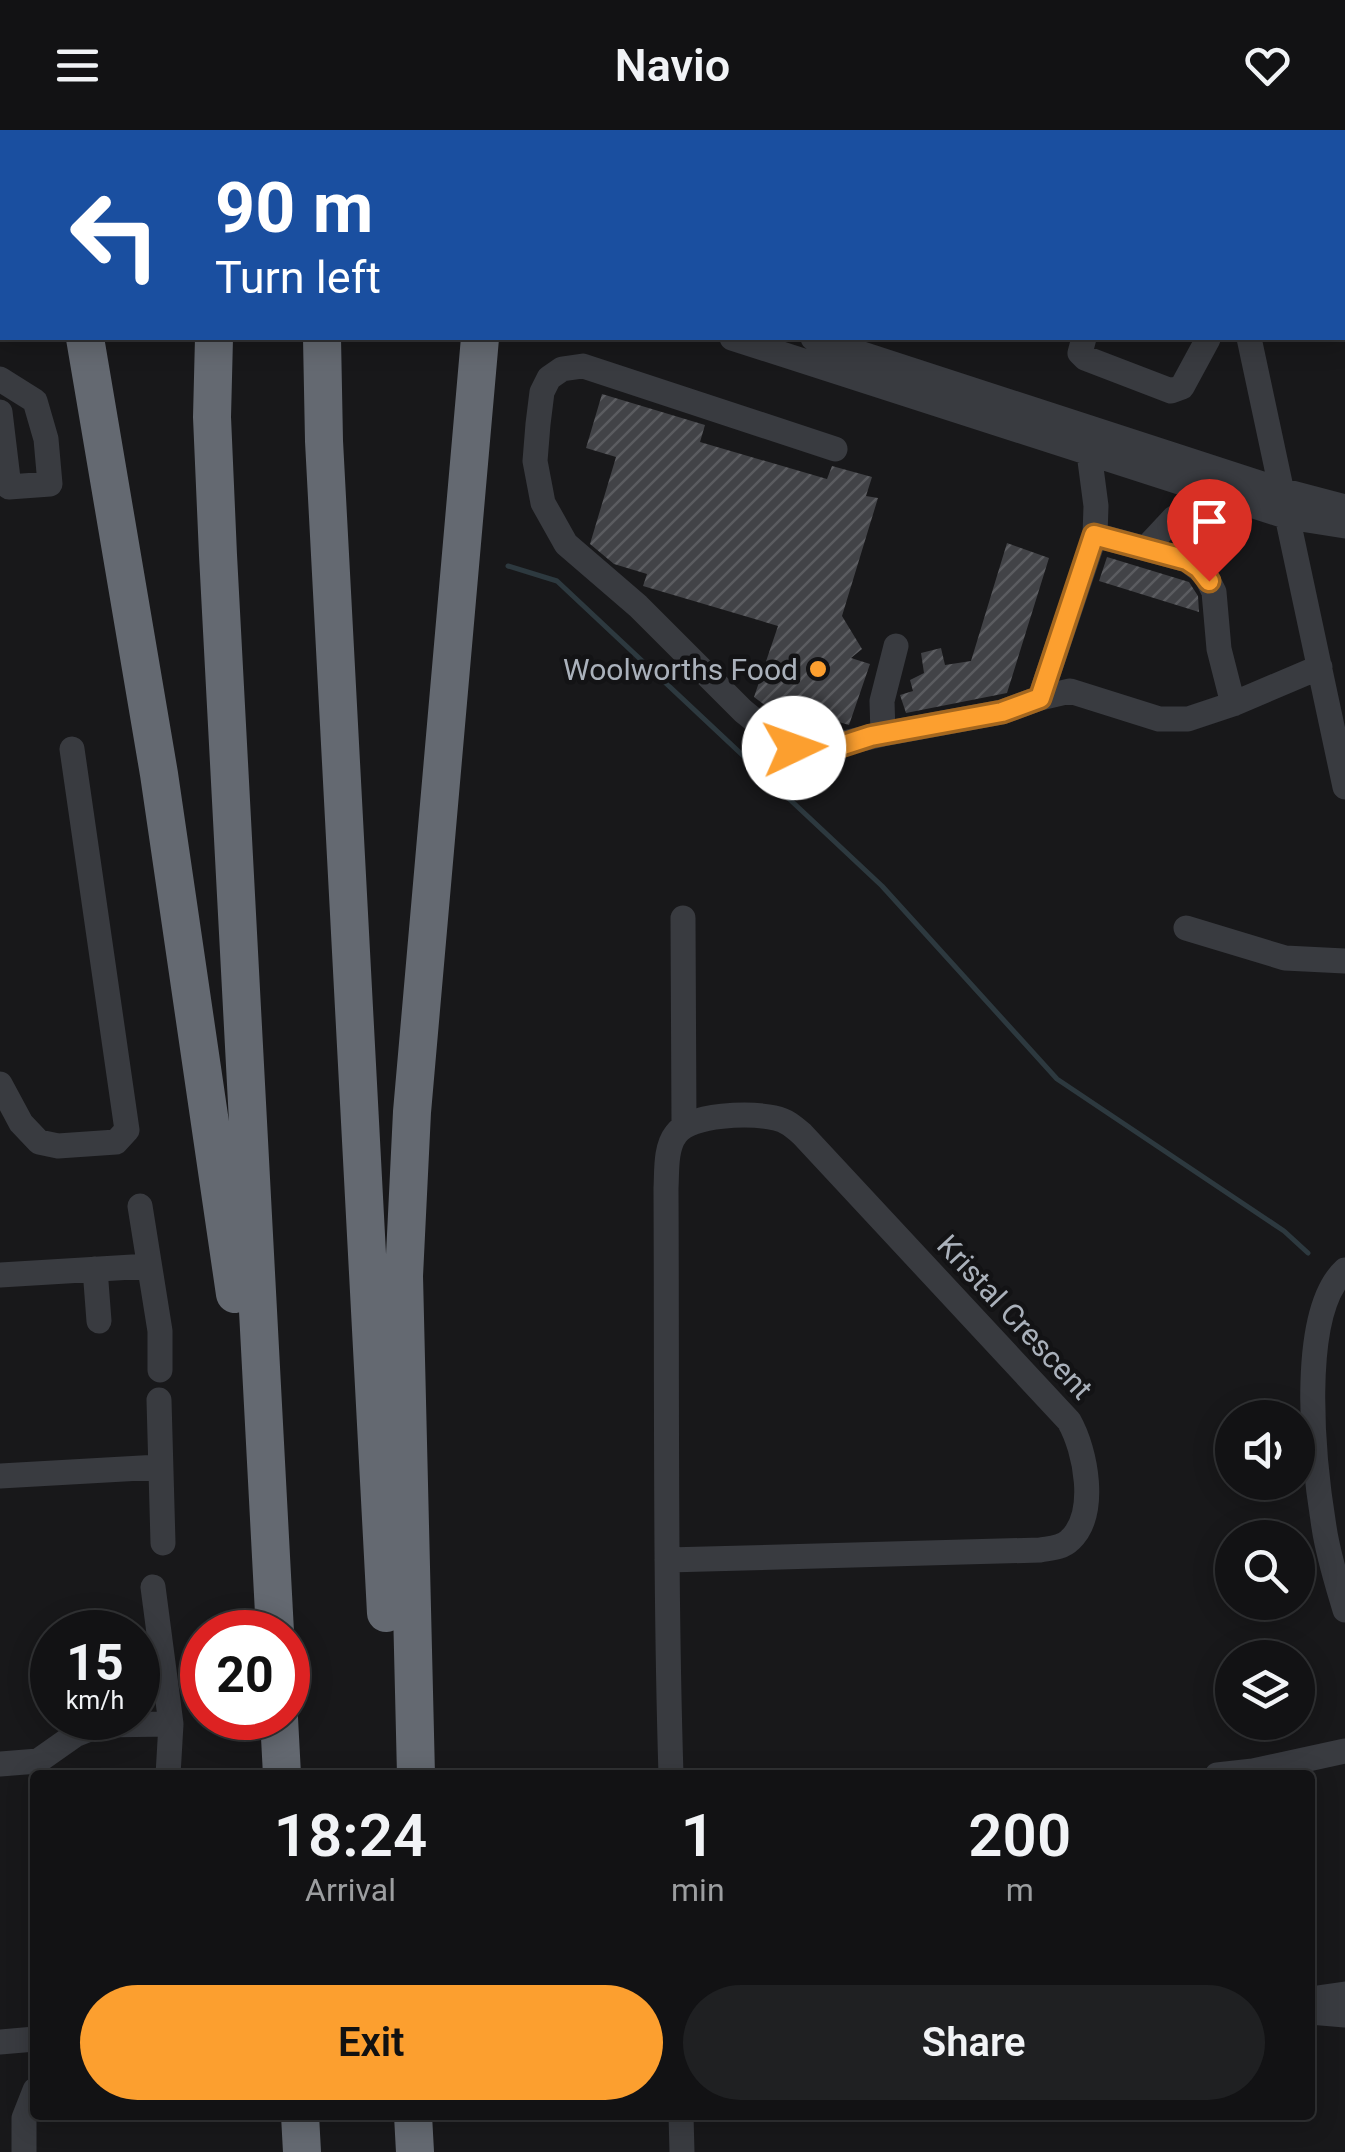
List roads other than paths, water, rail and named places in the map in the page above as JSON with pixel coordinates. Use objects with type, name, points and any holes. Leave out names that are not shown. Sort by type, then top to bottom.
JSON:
[{"type":"highway","points":[[85,340],[159,774],[243,1355],[265,1454]]},
{"type":"highway","points":[[214,340],[212,417],[217,535],[274,1610]]},
{"type":"highway","points":[[322,340],[394,1770]]},
{"type":"highway","points":[[416,1770],[404,1276],[417,1055],[480,340]]},
{"type":"highway","points":[[281,1740],[282,1770]]},
{"type":"highway","points":[[300,2120],[302,2152]]},
{"type":"highway","points":[[413,2120],[415,2152]]},
{"type":"street","points":[[738,340],[1288,517],[1345,526]]},
{"type":"street","points":[[819,340],[1281,490],[1345,507]]},
{"type":"street","points":[[1083,340],[1080,353],[1085,358],[1170,391],[1182,387],[1207,340]]},
{"type":"street","points":[[1219,340],[1252,346],[1345,787]]},
{"type":"street","points":[[835,449],[583,366],[572,366],[552,375],[544,387],[535,461],[543,503],[566,544],[638,606],[744,711],[780,741],[810,752],[1002,712],[1040,698],[1076,692],[1168,720],[1197,717],[1320,667]]},
{"type":"street","points":[[0,380],[34,401],[46,438],[50,484],[8,487],[0,412]]},
{"type":"street","points":[[4,442],[46,438]]},
{"type":"street","points":[[1040,698],[1094,535],[1096,506],[1089,453]]},
{"type":"street","points":[[1146,548],[1174,518],[1216,494]]},
{"type":"street","points":[[1094,535],[1193,563],[1209,581],[1214,592],[1219,649],[1233,704]]},
{"type":"street","points":[[884,734],[882,701],[896,646]]},
{"type":"street","points":[[0,1084],[29,1134],[46,1145],[116,1142],[127,1130],[72,749]]},
{"type":"street","points":[[671,1770],[666,1188],[670,1146],[684,1126],[684,918]]},
{"type":"street","points":[[1186,928],[1285,958],[1345,961]]},
{"type":"street","name":"Kristal Crescent","points":[[667,1560],[1040,1550],[1061,1547],[1071,1539],[1080,1525],[1085,1501],[1080,1448],[1068,1421],[795,1127],[777,1118],[742,1116],[699,1119],[684,1126]]},
{"type":"street","points":[[140,1206],[160,1331],[160,1370]]},
{"type":"street","points":[[0,1275],[148,1266]]},
{"type":"street","points":[[95,1270],[98,1321]]},
{"type":"street","points":[[1338,1278],[1322,1305],[1315,1345],[1314,1405],[1324,1528],[1345,1610]]},
{"type":"street","points":[[159,1400],[162,1543]]},
{"type":"street","points":[[0,1476],[160,1467]]},
{"type":"street","points":[[154,1587],[172,1724],[168,1770]]},
{"type":"street","points":[[0,1764],[38,1762],[48,1766],[66,1740],[100,1724],[172,1724]]},
{"type":"street","points":[[1258,1770],[1345,1751]]},
{"type":"street","points":[[1315,1998],[1345,1994]]},
{"type":"street","points":[[1315,2012],[1345,2015]]},
{"type":"street","points":[[0,2042],[30,2039]]},
{"type":"street","points":[[24,2152],[24,2118],[30,2103]]},
{"type":"street","points":[[681,2120],[682,2152]]},
{"type":"waterway","points":[[508,566],[557,581],[882,886],[1057,1079],[1284,1231],[1308,1253]]},
{"type":"place","name":"Woolworths Food","points":[[818,669]]}]
